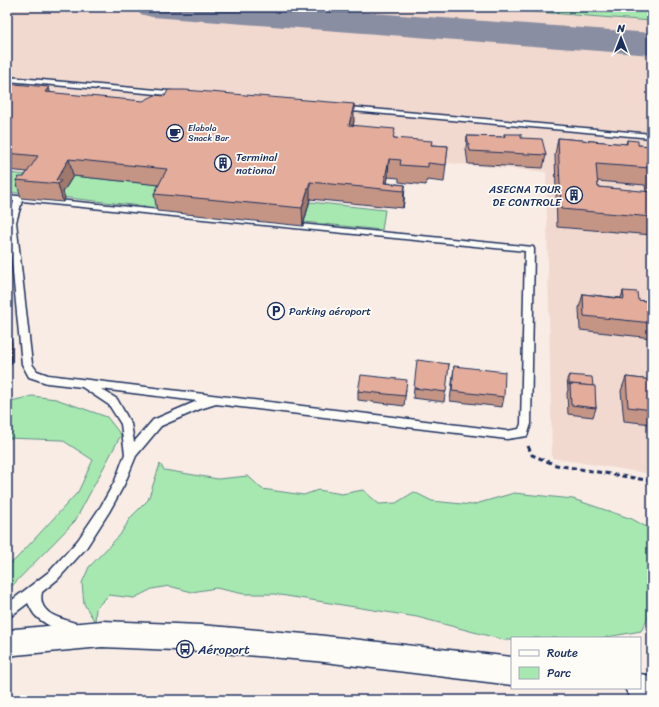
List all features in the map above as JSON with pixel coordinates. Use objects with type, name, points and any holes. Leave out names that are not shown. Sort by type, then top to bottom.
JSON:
[{"type":"main road","points":[[7,645],[15,642],[102,634],[200,638],[316,648],[511,671]]},
{"type":"main road","points":[[641,688],[652,690]]},
{"type":"lane","points":[[7,79],[190,95]]},
{"type":"lane","points":[[334,108],[652,136]]},
{"type":"lane","points":[[7,198],[20,198],[530,249],[526,424],[523,433],[507,435],[84,384],[47,379],[33,374],[27,364],[12,222],[20,198]]},
{"type":"lane","points":[[84,384],[113,402],[126,424],[131,454]]},
{"type":"lane","points":[[7,612],[54,575],[82,544],[106,508],[120,482],[131,454],[157,423],[198,405],[219,400]]},
{"type":"lane","points":[[36,590],[34,599],[36,606],[42,613],[62,626],[102,634]]},
{"type":"path","points":[[523,433],[532,455],[556,465],[652,481]]},
{"type":"shaded area","points":[[7,7],[652,7],[652,474],[552,458],[546,172],[447,163],[444,182],[427,180],[426,185],[399,182],[399,178],[388,177],[384,201],[404,202],[403,208],[311,199],[303,226],[169,186],[65,198],[63,202],[42,174],[7,141]]},
{"type":"green space","points":[[483,7],[652,7],[652,21],[485,8]]},
{"type":"green space","points":[[7,173],[40,176],[29,194],[7,192]]},
{"type":"green space","points":[[73,176],[170,186],[159,208],[60,197]]},
{"type":"green space","points":[[310,202],[385,210],[382,230],[304,222]]},
{"type":"green space","points":[[32,396],[56,399],[107,417],[121,435],[75,521],[7,591],[7,566],[16,559],[78,492],[93,460],[62,440],[7,438],[7,402]]},
{"type":"green space","points":[[160,464],[164,470],[218,479],[248,476],[262,489],[304,495],[318,490],[342,494],[363,490],[379,504],[396,503],[414,492],[432,501],[472,505],[514,493],[573,499],[632,519],[652,530],[652,610],[641,631],[608,637],[511,637],[511,640],[504,640],[417,617],[274,594],[244,594],[216,588],[192,592],[169,586],[152,589],[134,598],[109,595],[96,608],[95,622],[84,604],[82,583],[89,567],[120,535],[131,517],[148,500]]},
{"type":"building","name":"Terminal national","points":[[14,84],[49,87],[45,92],[143,101],[155,95],[165,96],[168,90],[185,90],[354,104],[349,125],[395,129],[393,138],[432,141],[431,145],[448,146],[446,165],[428,163],[428,167],[400,165],[401,160],[389,159],[384,183],[405,185],[404,191],[310,182],[302,208],[154,194],[167,169],[69,159],[56,180],[61,181],[58,184],[16,180],[19,177],[24,177],[38,156],[7,153],[7,129],[10,125],[7,124],[7,89],[11,89]]},
{"type":"building","points":[[504,134],[521,134],[521,138],[542,139],[546,155],[470,151],[467,136],[505,137]]},
{"type":"building","points":[[558,138],[627,144],[627,140],[638,141],[638,145],[652,146],[652,179],[650,168],[596,164],[598,187],[652,192],[652,217],[561,209]]},
{"type":"building","points":[[623,291],[637,292],[638,300],[652,302],[652,323],[584,316],[583,294],[624,299]]},
{"type":"building","points":[[7,333],[9,333],[9,353],[7,354]]},
{"type":"building","points":[[417,360],[449,364],[446,392],[414,388]]},
{"type":"building","points":[[454,366],[505,372],[504,397],[452,391]]},
{"type":"building","points":[[361,375],[407,380],[405,396],[358,391]]},
{"type":"building","points":[[569,375],[592,377],[593,386],[569,385]]},
{"type":"building","points":[[626,377],[652,380],[652,410],[628,407]]},
{"type":"building","points":[[570,384],[595,386],[596,408],[571,405]]},
{"type":"taxiway","points":[[152,7],[652,44]]},
{"type":"place","name":"Elabola Snack Bar","points":[[175,133]]},
{"type":"place","name":"Terminal national","points":[[223,163]]},
{"type":"place","name":"ASECNA TOUR DE CONTROLE","points":[[574,195]]},
{"type":"place","name":"Parking aéroport","points":[[276,311]]},
{"type":"place","name":"Aéroport","points":[[185,649]]}]
